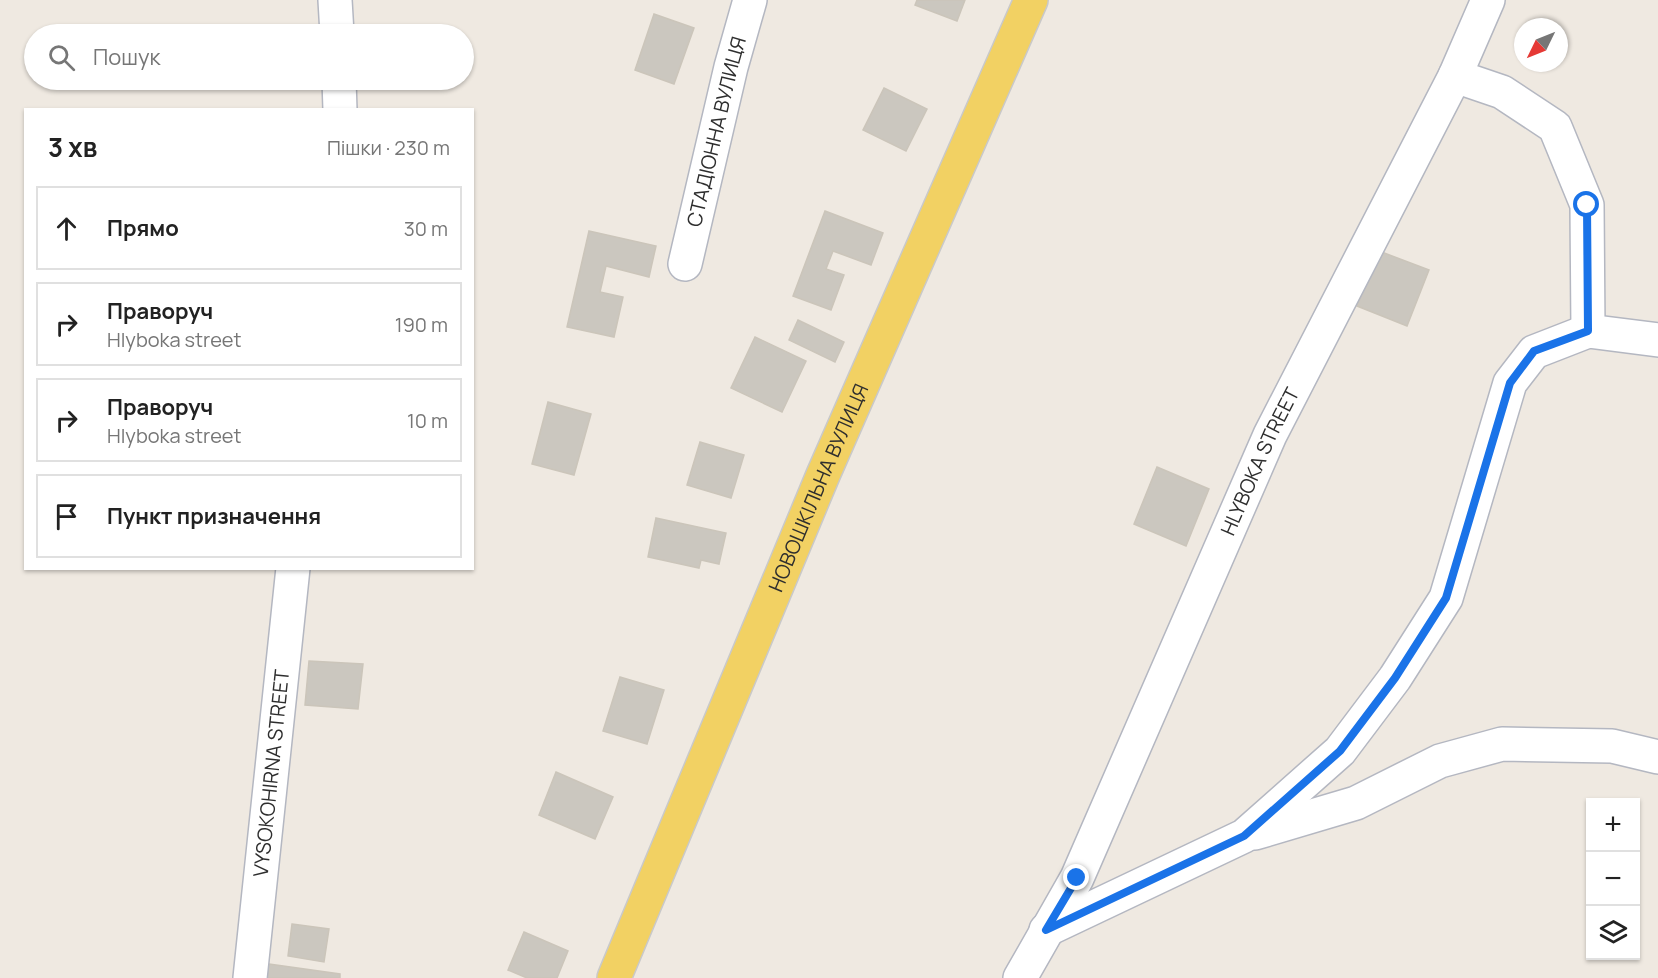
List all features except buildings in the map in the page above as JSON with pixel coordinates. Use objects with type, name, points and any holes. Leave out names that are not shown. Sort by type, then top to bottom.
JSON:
[{"type":"main road","name":"НОВОШКІЛЬНА ВУЛИЦЯ","points":[[614,978],[823,475],[1031,0]]},
{"type":"street","points":[[335,0],[336,24]]},
{"type":"street","name":"СТАДІОННА ВУЛИЦЯ","points":[[684,264],[731,67],[750,0]]},
{"type":"street","name":"HLYBOKA STREET","points":[[1020,978],[1077,878],[1270,435],[1455,76],[1488,0]]},
{"type":"street","points":[[1455,76],[1502,92],[1555,127],[1587,205],[1588,331]]},
{"type":"street","points":[[339,90],[340,108]]},
{"type":"street","points":[[1244,836],[1340,751],[1395,678],[1446,598],[1510,383],[1534,351],[1588,331],[1658,340]]},
{"type":"street","name":"VYSOKOHIRNA STREET","points":[[250,978],[293,570]]},
{"type":"street","points":[[1046,930],[1244,836],[1356,802],[1440,761],[1502,744],[1612,746],[1658,757]]},
{"type":"route","points":[[1077,878],[1046,930],[1244,836],[1340,751],[1395,678],[1446,598],[1478,497],[1510,383],[1534,351],[1588,331],[1587,205]]}]
